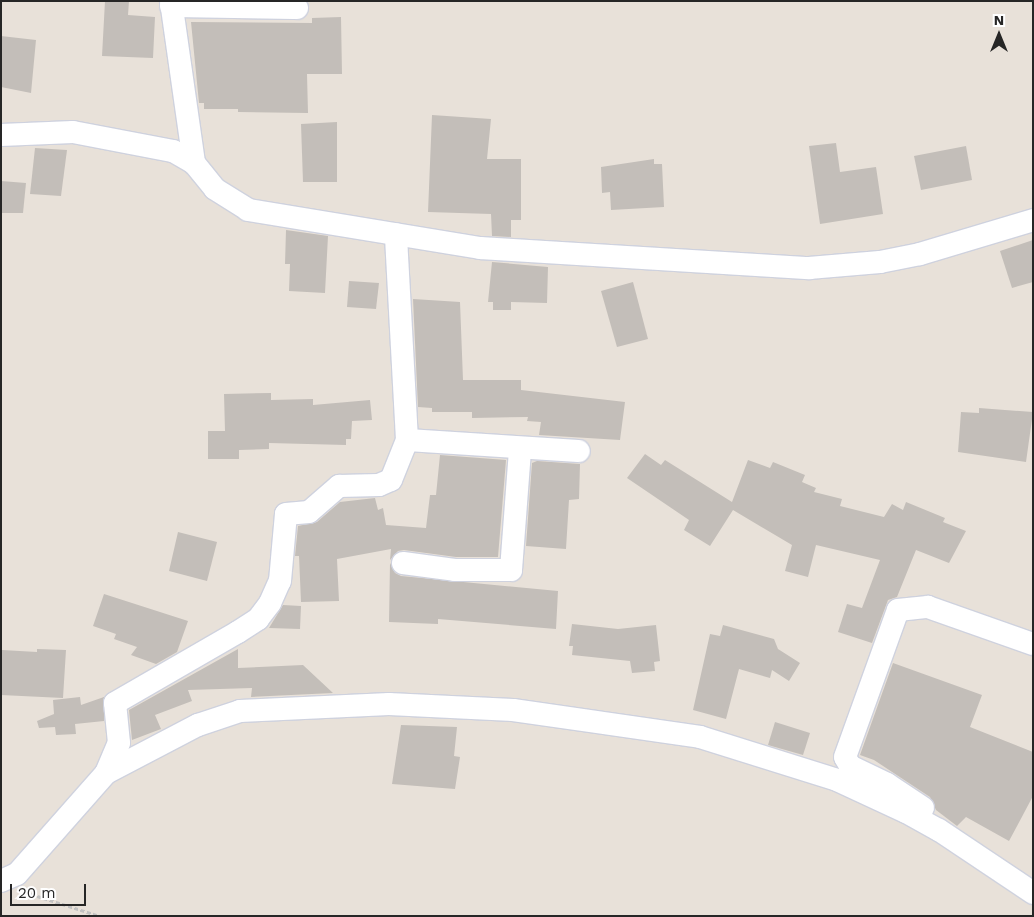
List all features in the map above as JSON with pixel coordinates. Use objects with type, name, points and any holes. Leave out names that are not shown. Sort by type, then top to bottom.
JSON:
[{"type":"street","points":[[194,163],[171,4],[243,4],[297,8]]},
{"type":"street","points":[[1,135],[74,132],[173,151],[194,163],[215,189],[248,210],[480,248],[809,268],[912,256],[1033,220]]},
{"type":"street","points":[[1,881],[17,874],[106,774],[119,743],[115,703],[258,619],[280,581],[286,514],[309,512],[339,486],[379,485],[391,480],[407,440],[396,234]]},
{"type":"street","points":[[407,440],[520,449],[580,451]]},
{"type":"street","points":[[403,563],[455,570],[511,570],[520,449]]},
{"type":"street","points":[[939,830],[922,807],[888,784],[850,766],[845,757],[898,610],[928,607],[1033,644]]},
{"type":"street","points":[[106,774],[198,725],[240,711],[389,704],[513,710],[700,737],[837,780],[939,830],[1033,893]]},
{"type":"path","points":[[22,891],[100,916]]},
{"type":"building","points":[[105,1],[129,1],[128,15],[155,17],[153,58],[102,56]]},
{"type":"building","points":[[341,17],[342,74],[307,74],[308,113],[238,112],[238,109],[204,109],[204,103],[199,103],[191,22],[312,23],[312,18]]},
{"type":"building","points":[[1,36],[36,40],[31,93],[1,87]]},
{"type":"building","points":[[432,115],[491,119],[487,159],[521,159],[521,220],[511,220],[511,237],[492,236],[491,214],[428,212]]},
{"type":"building","points":[[337,122],[337,182],[303,182],[301,124]]},
{"type":"building","points":[[836,143],[840,172],[876,167],[883,214],[820,224],[809,146]]},
{"type":"building","points":[[966,146],[972,180],[921,190],[914,156]]},
{"type":"building","points":[[35,148],[67,150],[61,196],[30,194]]},
{"type":"building","points":[[654,159],[654,164],[662,164],[664,207],[611,210],[610,192],[602,193],[601,167]]},
{"type":"building","points":[[1,181],[26,183],[23,213],[1,213]]},
{"type":"building","points":[[286,230],[328,236],[325,293],[289,291],[290,264],[285,264]]},
{"type":"building","points":[[1033,240],[1033,282],[1012,288],[1000,251]]},
{"type":"building","points":[[492,262],[548,267],[547,303],[511,302],[511,310],[493,310],[493,302],[488,302]]},
{"type":"building","points":[[349,281],[379,283],[376,309],[347,307]]},
{"type":"building","points":[[633,282],[648,339],[617,347],[601,291]]},
{"type":"building","points":[[413,299],[460,302],[463,380],[521,380],[521,390],[625,402],[620,440],[539,435],[541,422],[527,421],[528,417],[472,418],[472,412],[432,412],[432,408],[418,407]]},
{"type":"building","points":[[271,393],[271,400],[313,399],[313,405],[370,400],[372,420],[352,421],[351,439],[346,439],[346,445],[269,443],[269,449],[239,450],[239,459],[208,459],[208,431],[225,431],[224,394]]},
{"type":"building","points":[[979,408],[1033,412],[1026,462],[958,452],[961,412],[979,413]]},
{"type":"building","points":[[645,454],[661,465],[665,460],[732,502],[748,460],[770,468],[773,462],[805,475],[802,482],[816,488],[814,492],[842,499],[840,506],[884,517],[892,504],[903,510],[906,502],[945,518],[943,522],[966,531],[949,563],[916,550],[897,597],[888,600],[872,643],[838,632],[847,604],[862,608],[880,560],[816,545],[808,577],[785,571],[792,545],[733,510],[710,546],[684,530],[689,520],[627,478]]},
{"type":"building","points":[[440,455],[506,460],[498,557],[456,557],[404,550],[398,551],[390,560],[391,549],[337,559],[339,601],[301,602],[299,556],[295,556],[298,526],[317,522],[340,502],[375,498],[378,510],[383,508],[386,525],[426,528],[430,495],[436,495]]},
{"type":"building","points":[[537,461],[580,464],[579,499],[569,500],[566,549],[526,546],[532,463]]},
{"type":"building","points":[[178,532],[217,542],[207,581],[169,571]]},
{"type":"building","points":[[390,563],[395,573],[401,576],[558,591],[556,629],[438,619],[438,624],[389,622]]},
{"type":"building","points":[[104,594],[188,621],[177,652],[156,664],[131,655],[137,647],[114,639],[116,634],[93,626]]},
{"type":"building","points":[[283,605],[301,606],[300,629],[269,628]]},
{"type":"building","points":[[572,624],[618,629],[656,625],[660,661],[654,662],[655,671],[632,673],[630,661],[572,655],[573,646],[569,646]]},
{"type":"building","points":[[723,625],[774,639],[778,649],[800,663],[789,681],[772,670],[770,678],[739,669],[726,719],[693,710],[710,634],[720,636]]},
{"type":"building","points":[[37,649],[66,650],[63,698],[1,695],[2,650],[37,652]]},
{"type":"building","points":[[238,649],[238,668],[303,665],[333,693],[251,697],[252,688],[188,690],[192,701],[155,715],[161,729],[132,740],[129,710]]},
{"type":"building","points":[[893,663],[982,695],[970,727],[1033,752],[1033,796],[1009,841],[966,817],[957,826],[936,810],[930,797],[874,760],[860,755]]},
{"type":"building","points":[[80,697],[81,705],[104,697],[104,721],[75,724],[76,734],[56,735],[55,727],[39,728],[37,721],[54,714],[53,700]]},
{"type":"building","points":[[775,722],[810,733],[803,755],[768,745]]},
{"type":"building","points":[[401,725],[457,727],[454,756],[460,757],[455,789],[392,784]]}]
